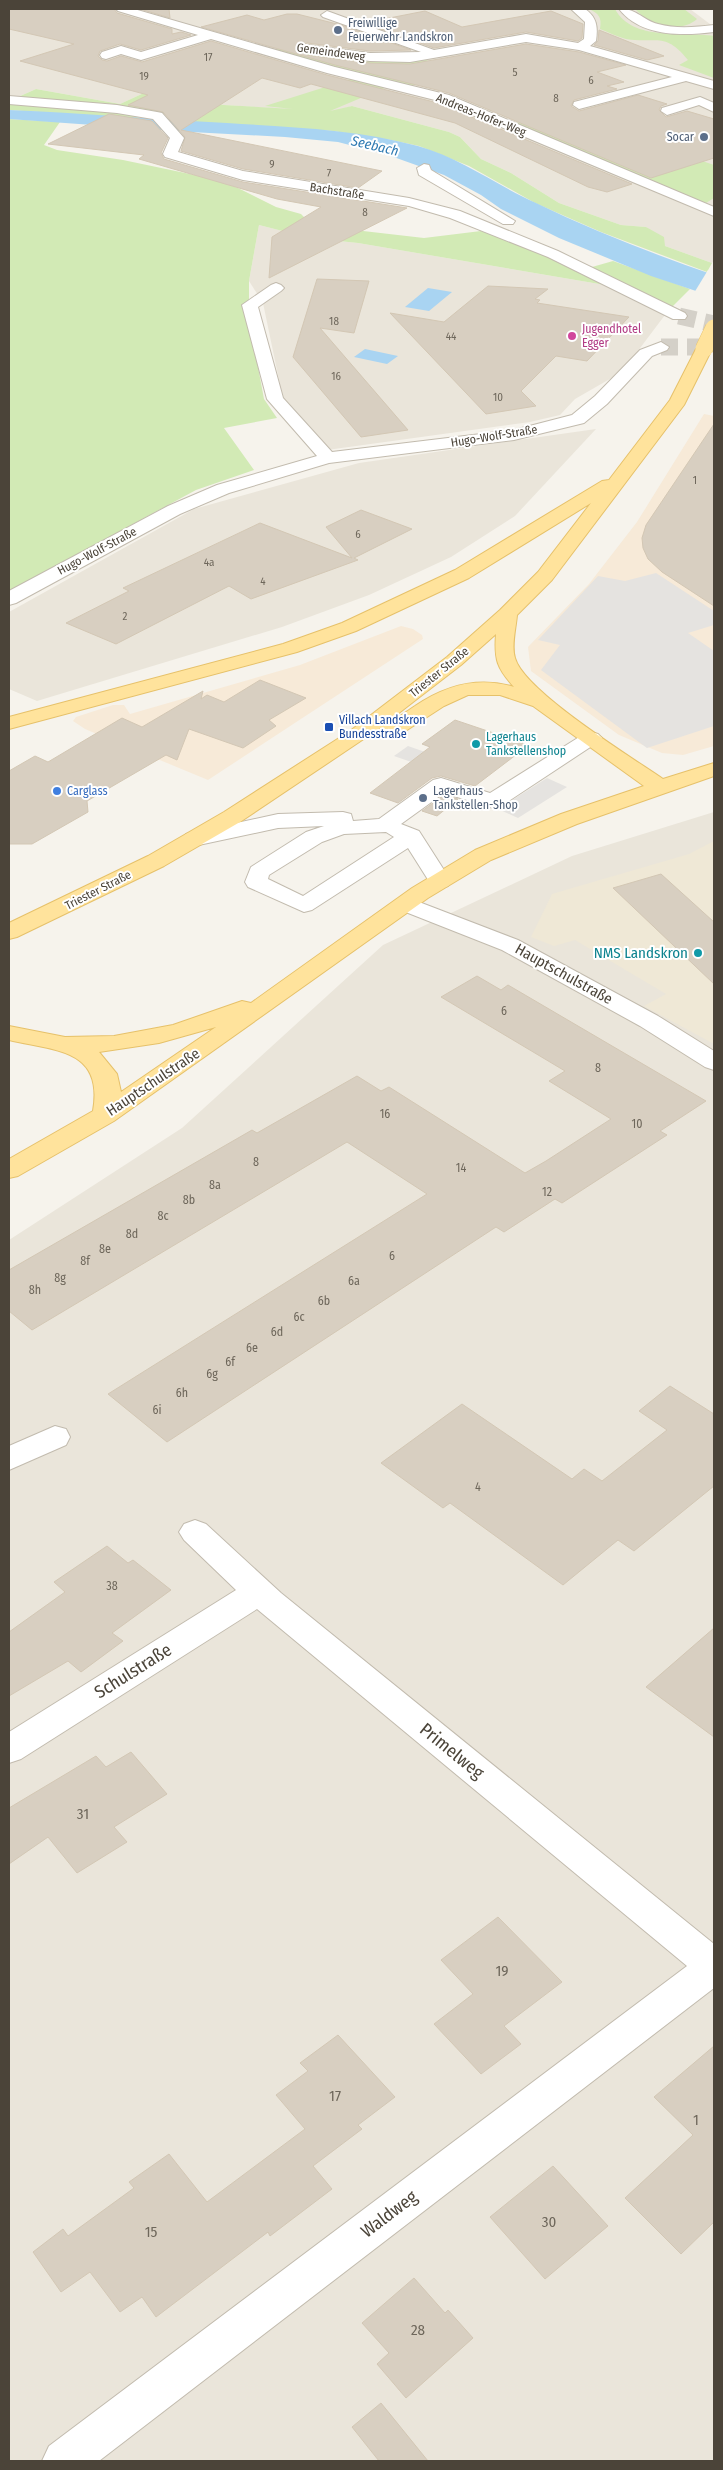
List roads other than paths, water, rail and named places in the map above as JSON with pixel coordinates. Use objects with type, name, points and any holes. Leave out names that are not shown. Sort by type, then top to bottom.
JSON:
[{"type":"main road","name":"Triester Straße","points":[[9,932],[66,906],[194,839],[285,784],[345,743],[454,660],[507,614],[546,576],[678,401],[714,328]]},
{"type":"main road","points":[[9,723],[272,653],[349,627],[402,604],[462,574],[622,476]]},
{"type":"main road","points":[[507,614],[504,656],[510,670],[540,702],[659,787]]},
{"type":"main road","points":[[345,743],[393,730],[438,700],[465,688],[486,686],[502,689],[540,702]]},
{"type":"main road","name":"Hauptschulstraße","points":[[9,1170],[105,1114],[220,1036],[290,984],[406,904],[483,855],[523,836],[714,769]]},
{"type":"main road","name":"Hauptschulstraße","points":[[9,1033],[74,1045],[130,1041],[178,1031],[230,1014],[290,984]]},
{"type":"main road","points":[[74,1045],[95,1061],[105,1074],[109,1092],[105,1114]]},
{"type":"street","name":"Andreas-Hofer-Weg","points":[[122,9],[331,70],[444,98],[714,212]]},
{"type":"street","points":[[577,9],[590,18],[593,26],[590,40],[580,47]]},
{"type":"street","points":[[625,9],[642,23],[654,27],[673,30],[714,29]]},
{"type":"street","name":"Gemeindeweg","points":[[351,10],[327,15],[434,53]]},
{"type":"street","points":[[106,55],[121,50],[141,56],[210,34]]},
{"type":"street","name":"Gemeindeweg","points":[[229,40],[388,58],[410,58],[526,38],[580,47],[714,85]]},
{"type":"street","points":[[579,105],[689,77]]},
{"type":"street","name":"Bachstraße","points":[[9,100],[116,109],[156,116],[177,138],[170,154],[193,163],[249,176],[420,204],[500,231],[679,316]]},
{"type":"street","points":[[667,111],[700,101],[714,108]]},
{"type":"street","points":[[424,168],[424,172],[595,269],[595,276]]},
{"type":"street","points":[[276,288],[250,305],[275,399],[328,458]]},
{"type":"street","name":"Hugo-Wolf-Straße","points":[[9,599],[174,510],[223,489],[328,458],[514,436],[578,420],[601,400],[646,353],[661,346]]},
{"type":"street","points":[[412,836],[304,905],[256,882],[259,872],[314,836],[342,828],[385,825],[441,785],[493,800],[591,738]]},
{"type":"street","points":[[194,839],[278,821],[339,818],[385,825],[412,836],[440,881]]},
{"type":"street","name":"Hauptschulstraße","points":[[406,904],[510,945],[649,1021],[714,1062]]},
{"type":"street","points":[[9,1459],[55,1437]]},
{"type":"street","name":"Primelweg","points":[[195,1532],[258,1592],[714,1966]]},
{"type":"street","name":"Schulstraße","points":[[9,1749],[258,1592]]},
{"type":"street","name":"Waldweg","points":[[64,2461],[714,1966]]},
{"type":"water","name":"Seebach","points":[[9,110],[347,132],[418,146],[449,157],[521,196],[602,233],[714,275],[714,297],[651,276],[559,238],[501,209],[481,195],[444,175],[388,155],[338,142],[9,119]]},
{"type":"water","points":[[428,288],[452,292],[429,311],[405,307]]},
{"type":"water","points":[[365,349],[398,356],[387,364],[354,357]]},
{"type":"tunnel","points":[[679,316],[714,324]]},
{"type":"tunnel","points":[[661,347],[714,347]]},
{"type":"place","name":"Freiwillige Feuerwehr Landskron","points":[[338,30]]},
{"type":"place","name":"Socar","points":[[704,137]]},
{"type":"place","name":"Jugendhotel Egger","points":[[572,336]]},
{"type":"place","name":"Villach Landskron Bundesstraße","points":[[329,727]]},
{"type":"place","name":"Lagerhaus Tankstellenshop","points":[[476,744]]},
{"type":"place","name":"Carglass","points":[[57,791]]},
{"type":"place","name":"Lagerhaus Tankstellen-Shop","points":[[423,798]]},
{"type":"place","name":"NMS Landskron","points":[[698,953]]}]
